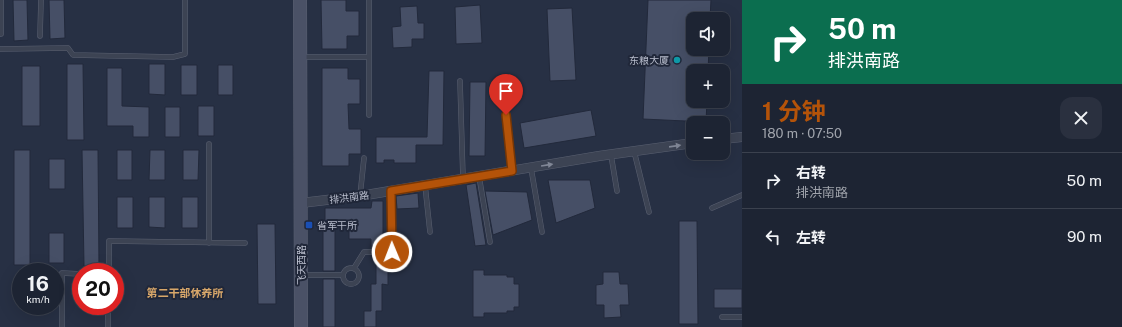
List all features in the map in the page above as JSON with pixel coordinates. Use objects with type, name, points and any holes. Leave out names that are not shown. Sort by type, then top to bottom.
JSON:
[{"type":"street","points":[[300,0],[301,203]]},
{"type":"street","points":[[730,138],[742,137]]},
{"type":"street","name":"排洪南路","points":[[301,203],[360,196],[686,144]]},
{"type":"street","name":"飞天西路","points":[[301,203],[301,327]]},
{"type":"lane","points":[[1,0],[1,34]]},
{"type":"lane","points":[[40,36],[41,0]]},
{"type":"lane","points":[[0,49],[68,48],[74,55],[173,58],[185,54],[185,0]]},
{"type":"lane","points":[[369,0],[369,115]]},
{"type":"lane","points":[[300,57],[369,57]]},
{"type":"lane","points":[[460,81],[463,179]]},
{"type":"lane","points":[[506,115],[512,171]]},
{"type":"lane","points":[[209,144],[209,243]]},
{"type":"lane","points":[[634,152],[649,212]]},
{"type":"lane","points":[[611,155],[617,191]]},
{"type":"lane","points":[[360,196],[364,158]]},
{"type":"lane","points":[[531,168],[542,232]]},
{"type":"lane","points":[[479,176],[490,242]]},
{"type":"lane","points":[[425,185],[430,232]]},
{"type":"lane","points":[[354,268],[364,252],[392,252],[391,191]]},
{"type":"lane","points":[[712,208],[742,195]]},
{"type":"lane","points":[[109,263],[109,241],[245,243]]},
{"type":"lane","points":[[348,268],[354,268],[359,276],[357,282],[351,284],[343,279],[343,276],[345,270],[348,268]]},
{"type":"lane","points":[[62,327],[62,273],[72,274]]},
{"type":"lane","points":[[301,275],[343,276]]},
{"type":"lane","points":[[108,315],[108,327]]},
{"type":"lane","points":[[722,317],[742,317]]},
{"type":"building","points":[[13,0],[27,0],[28,40],[14,41]]},
{"type":"building","points":[[49,0],[64,0],[65,38],[50,39]]},
{"type":"building","points":[[321,0],[346,0],[346,11],[359,11],[359,36],[347,36],[347,49],[322,49]]},
{"type":"building","name":"东粮大厦","points":[[648,0],[711,0],[710,12],[686,12],[686,56],[709,56],[708,64],[686,64],[686,108],[707,108],[706,116],[686,116],[686,121],[643,119]]},
{"type":"building","points":[[480,5],[482,43],[456,44],[455,7]]},
{"type":"building","points":[[417,6],[418,23],[424,23],[424,39],[412,39],[412,47],[393,48],[392,27],[401,26],[400,7]]},
{"type":"building","points":[[572,8],[576,80],[550,81],[547,9]]},
{"type":"building","points":[[67,64],[83,64],[84,140],[67,140]]},
{"type":"building","points":[[149,64],[165,64],[165,95],[149,94]]},
{"type":"building","points":[[181,65],[197,65],[197,95],[181,95]]},
{"type":"building","points":[[218,65],[233,65],[233,95],[218,95]]},
{"type":"building","points":[[22,66],[40,66],[40,126],[22,126]]},
{"type":"building","points":[[107,68],[122,68],[122,106],[149,107],[149,137],[133,137],[133,126],[107,126]]},
{"type":"building","points":[[322,68],[348,68],[348,79],[360,79],[360,104],[348,104],[349,129],[361,129],[361,154],[349,154],[349,166],[322,166]]},
{"type":"building","points":[[429,71],[444,71],[443,145],[416,145],[416,163],[394,163],[394,160],[384,160],[384,163],[376,163],[376,137],[427,137]]},
{"type":"building","points":[[470,82],[486,82],[485,156],[469,156]]},
{"type":"building","points":[[198,106],[214,106],[214,136],[198,136]]},
{"type":"building","points":[[165,107],[180,107],[180,137],[165,137]]},
{"type":"building","points":[[591,110],[596,136],[524,148],[520,123]]},
{"type":"building","points":[[14,150],[30,150],[30,263],[14,263]]},
{"type":"building","points":[[82,150],[98,150],[99,263],[84,263]]},
{"type":"building","points":[[117,150],[132,150],[132,180],[117,180]]},
{"type":"building","points":[[150,150],[165,150],[165,180],[149,180]]},
{"type":"building","points":[[183,150],[199,150],[198,180],[183,180]]},
{"type":"building","points":[[49,159],[65,159],[65,189],[49,189]]},
{"type":"building","points":[[548,180],[590,180],[595,208],[556,223]]},
{"type":"building","points":[[476,183],[486,245],[475,246],[466,185]]},
{"type":"building","points":[[485,191],[527,192],[532,220],[493,235]]},
{"type":"building","points":[[418,193],[419,208],[397,209],[396,196]]},
{"type":"building","points":[[117,197],[133,197],[133,228],[117,228]]},
{"type":"building","points":[[149,197],[165,197],[165,228],[149,227]]},
{"type":"building","points":[[182,197],[198,197],[198,228],[182,228]]},
{"type":"building","points":[[372,201],[383,201],[383,246],[371,246],[371,239],[349,239],[349,225],[335,225],[335,271],[323,271],[323,225],[325,225],[325,208],[371,208]]},
{"type":"building","points":[[679,221],[697,221],[698,324],[679,324]]},
{"type":"building","points":[[257,224],[275,224],[276,304],[258,304]]},
{"type":"building","points":[[49,233],[64,233],[64,263],[49,263]]},
{"type":"building","points":[[376,260],[388,261],[388,285],[382,284],[382,311],[376,311],[376,327],[364,327],[364,311],[371,311],[371,284],[376,284]]},
{"type":"building","points":[[473,270],[484,270],[484,275],[507,275],[507,277],[514,277],[514,284],[519,284],[519,307],[514,307],[514,311],[507,311],[507,313],[484,313],[484,317],[473,317]]},
{"type":"building","points":[[603,272],[619,272],[620,284],[628,284],[629,305],[620,305],[621,317],[604,318],[604,305],[596,305],[596,285],[603,284]]},
{"type":"building","points":[[323,279],[335,279],[335,327],[323,327]]},
{"type":"building","points":[[714,289],[742,289],[742,308],[714,308]]},
{"type":"place","name":"东粮大厦","points":[[677,60]]},
{"type":"place","name":"省军干所","points":[[309,225]]},
{"type":"district","name":"第二干部休养所","points":[[185,293]]},
{"type":"route","points":[[392,252],[391,191],[512,171],[506,115]]}]
